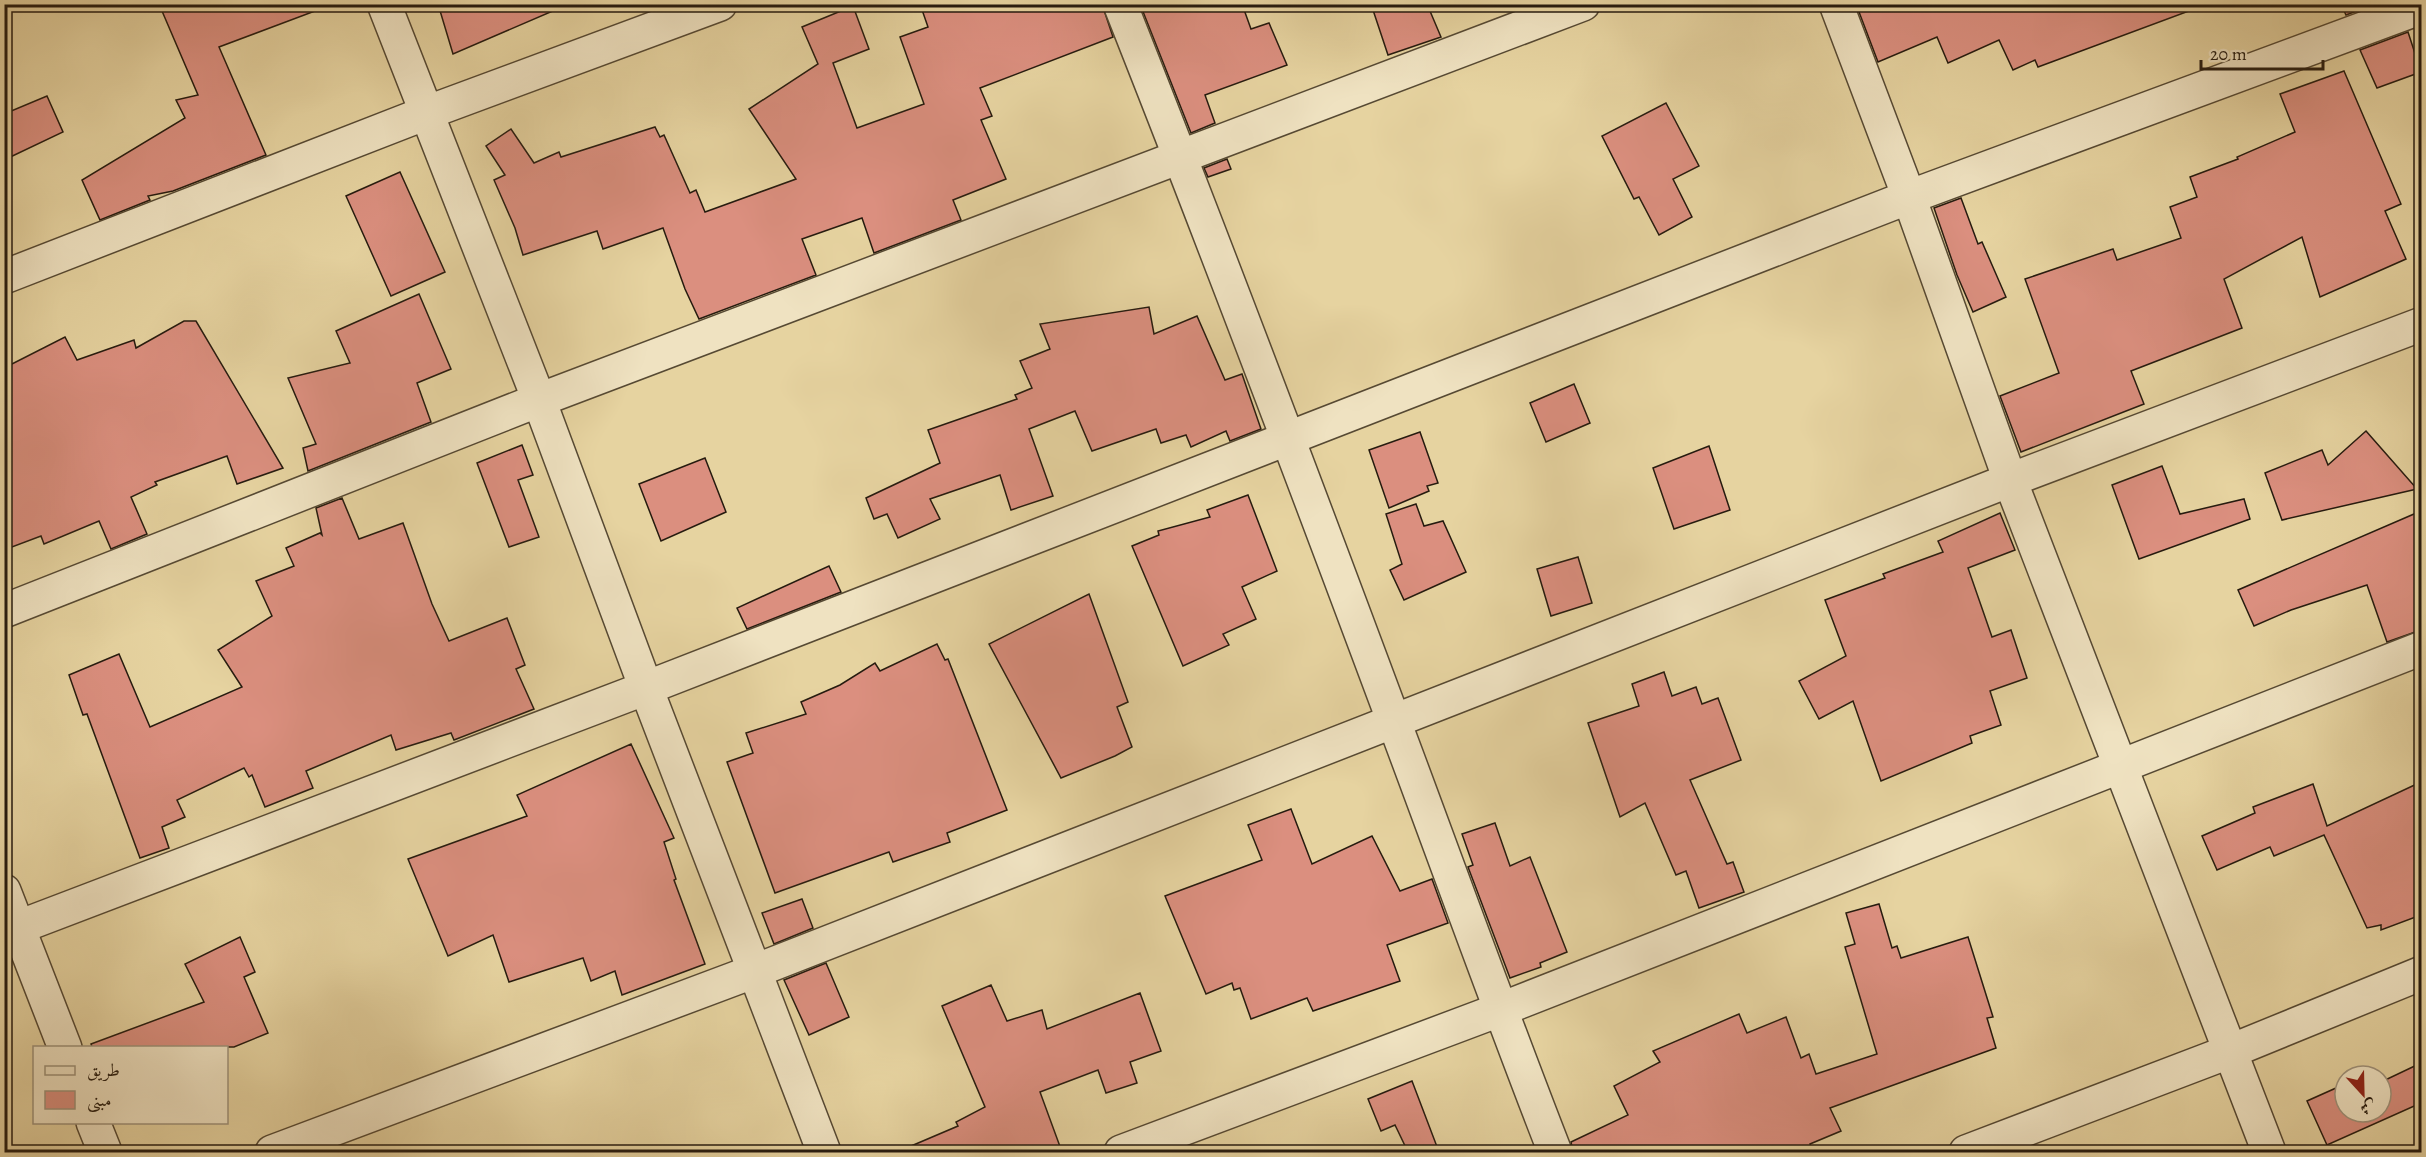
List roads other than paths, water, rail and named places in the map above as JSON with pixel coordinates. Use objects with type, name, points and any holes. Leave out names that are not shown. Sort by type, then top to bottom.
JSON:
[{"type":"street","points":[[384,4],[539,400],[646,688],[824,1152]]},
{"type":"street","points":[[4,277],[426,112],[720,4]]},
{"type":"street","points":[[1119,4],[1180,156],[1394,721],[1499,1010],[1555,1152]]},
{"type":"street","points":[[4,611],[539,400],[1583,4]]},
{"type":"street","points":[[1836,4],[1909,197],[2010,480],[2269,1152]]},
{"type":"street","points":[[19,927],[646,688],[1909,197],[2421,7]]},
{"type":"street","points":[[272,1152],[755,971],[2010,480],[2421,324]]},
{"type":"street","points":[[1120,1152],[1499,1010],[2421,648]]},
{"type":"street","points":[[4,891],[65,1046]]},
{"type":"street","points":[[1966,1152],[2231,1051],[2421,973]]},
{"type":"street","points":[[94,1124],[105,1152]]}]
